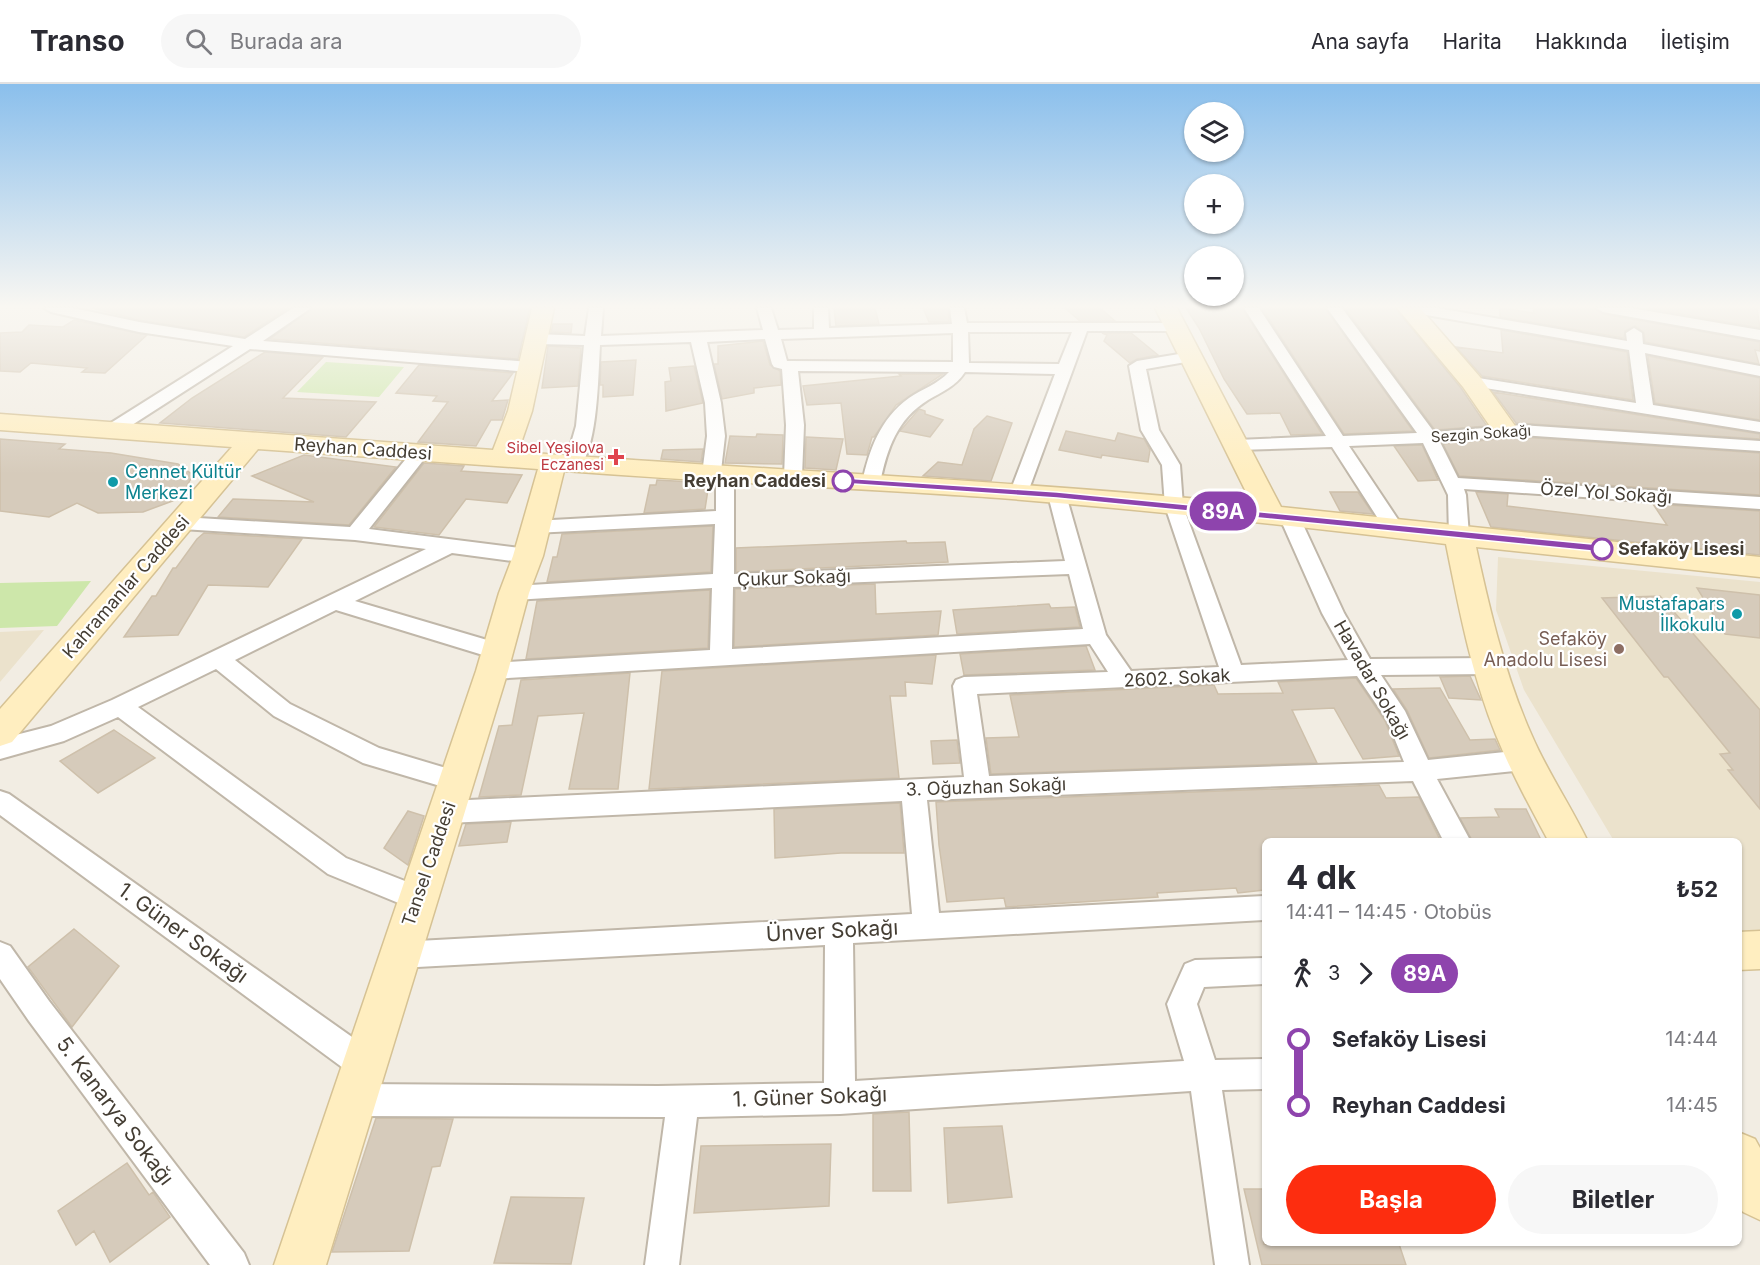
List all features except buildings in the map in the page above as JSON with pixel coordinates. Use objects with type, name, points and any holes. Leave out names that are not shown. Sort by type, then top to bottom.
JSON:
[{"type":"street","points":[[112,430],[219,363]]},
{"type":"street","points":[[470,363],[530,368]]},
{"type":"street","points":[[503,458],[520,411],[531,363]]},
{"type":"street","points":[[564,463],[582,443],[589,401],[590,363]]},
{"type":"street","points":[[704,363],[713,404],[718,475],[726,517],[721,581],[721,657]]},
{"type":"street","points":[[780,363],[790,366],[874,368],[961,366],[1066,369]]},
{"type":"street","points":[[1019,492],[1068,363]]},
{"type":"street","points":[[1154,363],[1137,366],[1150,430],[1171,465],[1174,506],[1233,675]]},
{"type":"street","points":[[1194,363],[1237,445],[1280,516]]},
{"type":"street","points":[[1286,363],[1393,527]]},
{"type":"street","points":[[1374,363],[1429,438],[1457,495],[1460,536],[1477,621],[1491,666],[1524,760],[1567,838]]},
{"type":"street","points":[[1456,363],[1472,382],[1505,430]]},
{"type":"street","points":[[1639,363],[1646,409]]},
{"type":"street","points":[[1719,363],[1760,371]]},
{"type":"street","points":[[790,366],[795,426],[793,477]]},
{"type":"street","points":[[871,483],[878,448],[893,422],[915,401],[951,381],[961,366]]},
{"type":"street","points":[[1472,382],[1760,427]]},
{"type":"street","name":"Reyhan Caddesi","points":[[0,422],[718,475],[793,477],[1057,495],[1649,553],[1760,567]]},
{"type":"street","name":"Sezgin Sokağı","points":[[1237,445],[1429,438],[1505,430],[1760,446]]},
{"type":"street","name":"Kahramanlar Caddesi","points":[[0,732],[182,524],[251,440]]},
{"type":"street","points":[[355,534],[420,453]]},
{"type":"street","name":"Tansel Caddesi","points":[[300,1265],[452,796],[531,541],[564,463]]},
{"type":"street","name":"Özel Yol Sokağı","points":[[1451,483],[1760,503]]},
{"type":"street","points":[[1057,495],[1075,567],[1096,636],[1125,680]]},
{"type":"street","name":"Havadar Sokağı","points":[[1280,516],[1363,667],[1397,717],[1420,771],[1456,838]]},
{"type":"street","points":[[182,524],[355,534],[448,547],[531,541],[726,517]]},
{"type":"street","points":[[0,749],[56,734],[120,706],[448,547]]},
{"type":"street","name":"Çukur Sokağı","points":[[514,593],[721,581],[1075,567]]},
{"type":"street","points":[[335,602],[494,661],[721,657],[1096,636]]},
{"type":"street","name":"3. Oğuzhan Sokağı","points":[[218,658],[282,710],[452,796],[913,790],[1420,771],[1524,760]]},
{"type":"street","name":"2602. Sokak","points":[[978,787],[964,686],[1233,675],[1363,667],[1491,666]]},
{"type":"street","points":[[120,706],[337,866],[418,899]]},
{"type":"street","points":[[913,790],[927,926]]},
{"type":"street","name":"1. Güner Sokağı","points":[[0,801],[360,1082],[683,1101],[840,1098],[1204,1074],[1262,1074]]},
{"type":"street","name":"Ünver Sokağı","points":[[399,955],[1262,908]]},
{"type":"street","points":[[839,931],[840,1098]]},
{"type":"street","points":[[1742,951],[1760,950]]},
{"type":"street","name":"5. Kanarya Sokağı","points":[[0,955],[39,1011],[232,1265]]},
{"type":"street","points":[[1232,1265],[1204,1074],[1182,1004],[1195,974],[1262,971]]},
{"type":"street","points":[[662,1265],[683,1101]]},
{"type":"street","points":[[1742,1163],[1760,1195]]},
{"type":"shaded area","name":"Sefaköy Anadolu Lisesi","points":[[1498,557],[1760,582],[1760,939],[1742,940],[1742,838],[1612,838],[1524,690],[1496,610]]},
{"type":"shaded area","points":[[44,630],[0,682],[0,632]]},
{"type":"green space","points":[[325,363],[404,367],[379,397],[297,392]]},
{"type":"green space","points":[[91,581],[57,626],[0,628],[0,583]]},
{"type":"bus line","name":"89A","points":[[843,481],[1057,495],[1310,518],[1460,536],[1602,549]]},
{"type":"place","name":"Sibel Yeşilova Eczanesi","points":[[616,457]]},
{"type":"place","name":"Reyhan Caddesi","points":[[843,481]]},
{"type":"place","name":"Cennet Kültür Merkezi","points":[[113,482]]},
{"type":"place","name":"Sefaköy Lisesi","points":[[1602,549]]},
{"type":"place","name":"Mustafapars İlkokulu","points":[[1737,614]]},
{"type":"place","name":"Sefaköy Anadolu Lisesi","points":[[1619,649]]}]
